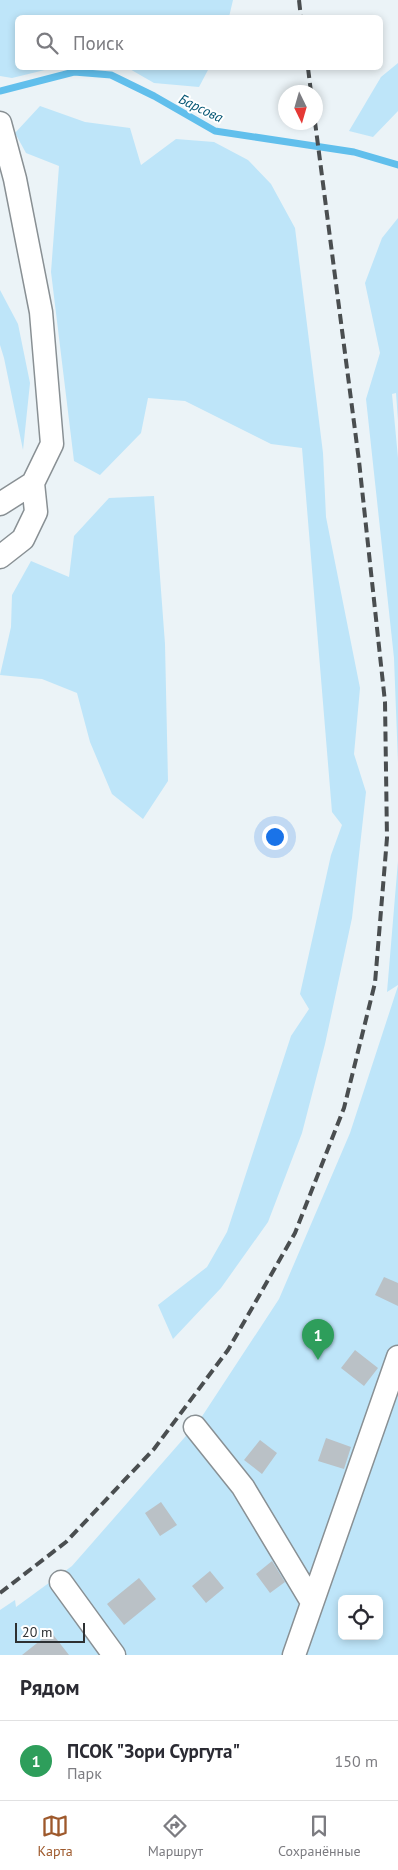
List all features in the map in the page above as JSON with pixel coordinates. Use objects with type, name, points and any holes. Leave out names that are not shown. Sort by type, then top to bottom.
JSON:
[{"type":"street","points":[[0,504],[33,483],[52,444],[41,312],[16,179],[2,128]]},
{"type":"street","points":[[0,557],[23,539],[36,512],[33,483]]},
{"type":"street","points":[[294,1655],[398,1357]]},
{"type":"street","points":[[195,1427],[242,1486],[312,1602]]},
{"type":"street","points":[[61,1582],[114,1655]]},
{"type":"shaded area","points":[[0,0],[233,0],[229,15],[15,15],[15,70],[45,70],[12,78],[0,76]]},
{"type":"shaded area","points":[[398,63],[398,111],[373,137],[349,131],[381,77]]},
{"type":"shaded area","points":[[131,70],[208,70],[199,87],[154,83]]},
{"type":"shaded area","points":[[40,106],[85,122],[130,128],[141,165],[176,139],[214,142],[248,160],[271,184],[295,228],[323,453],[326,517],[360,688],[354,754],[366,792],[352,918],[325,1044],[302,1133],[268,1222],[221,1288],[173,1339],[158,1305],[207,1267],[227,1232],[291,1036],[309,1009],[300,994],[331,855],[342,825],[332,812],[302,448],[271,444],[185,401],[148,398],[141,433],[100,475],[74,461],[51,272],[59,166],[26,153],[15,133]]},
{"type":"shaded area","points":[[398,218],[398,421],[396,393],[392,394],[398,458],[398,763],[394,658],[366,399],[380,353],[365,283],[382,238]]},
{"type":"shaded area","points":[[0,290],[18,324],[30,383],[23,450],[0,345]]},
{"type":"shaded area","points":[[154,496],[165,644],[168,781],[143,819],[112,794],[90,742],[77,693],[42,679],[0,675],[11,627],[12,595],[31,561],[69,577],[74,536],[109,498]]},
{"type":"shaded area","points":[[398,861],[398,985],[387,992]]},
{"type":"shaded area","points":[[398,986],[398,1655],[0,1655],[0,1610],[15,1600],[16,1607],[72,1566],[199,1421],[279,1299],[350,1133]]},
{"type":"building","points":[[384,1277],[398,1283],[398,1306],[375,1295]]},
{"type":"building","points":[[355,1350],[378,1368],[364,1386],[341,1368]]},
{"type":"building","points":[[326,1438],[351,1447],[344,1469],[318,1461]]},
{"type":"building","points":[[260,1440],[277,1453],[262,1474],[244,1460]]},
{"type":"building","points":[[161,1502],[177,1525],[160,1536],[145,1513]]},
{"type":"building","points":[[272,1561],[285,1582],[270,1593],[256,1574]]},
{"type":"building","points":[[210,1571],[224,1588],[206,1603],[192,1586]]},
{"type":"building","points":[[139,1578],[156,1599],[124,1625],[107,1604]]},
{"type":"building","points":[[51,1632],[69,1655],[22,1655]]},
{"type":"waterway","name":"Барсова","points":[[0,91],[74,72],[111,75],[154,96],[215,131],[354,152],[398,165]]},
{"type":"railway","points":[[299,0],[301,15]]},
{"type":"railway","points":[[308,70],[310,85]]},
{"type":"railway","points":[[0,1593],[66,1542],[154,1449],[228,1350],[295,1233],[344,1108],[375,983],[387,838],[385,702],[359,461],[316,130]]},
{"type":"place","name":"ПСОК \"Зори Сургута\"","points":[[318,1360]]}]
